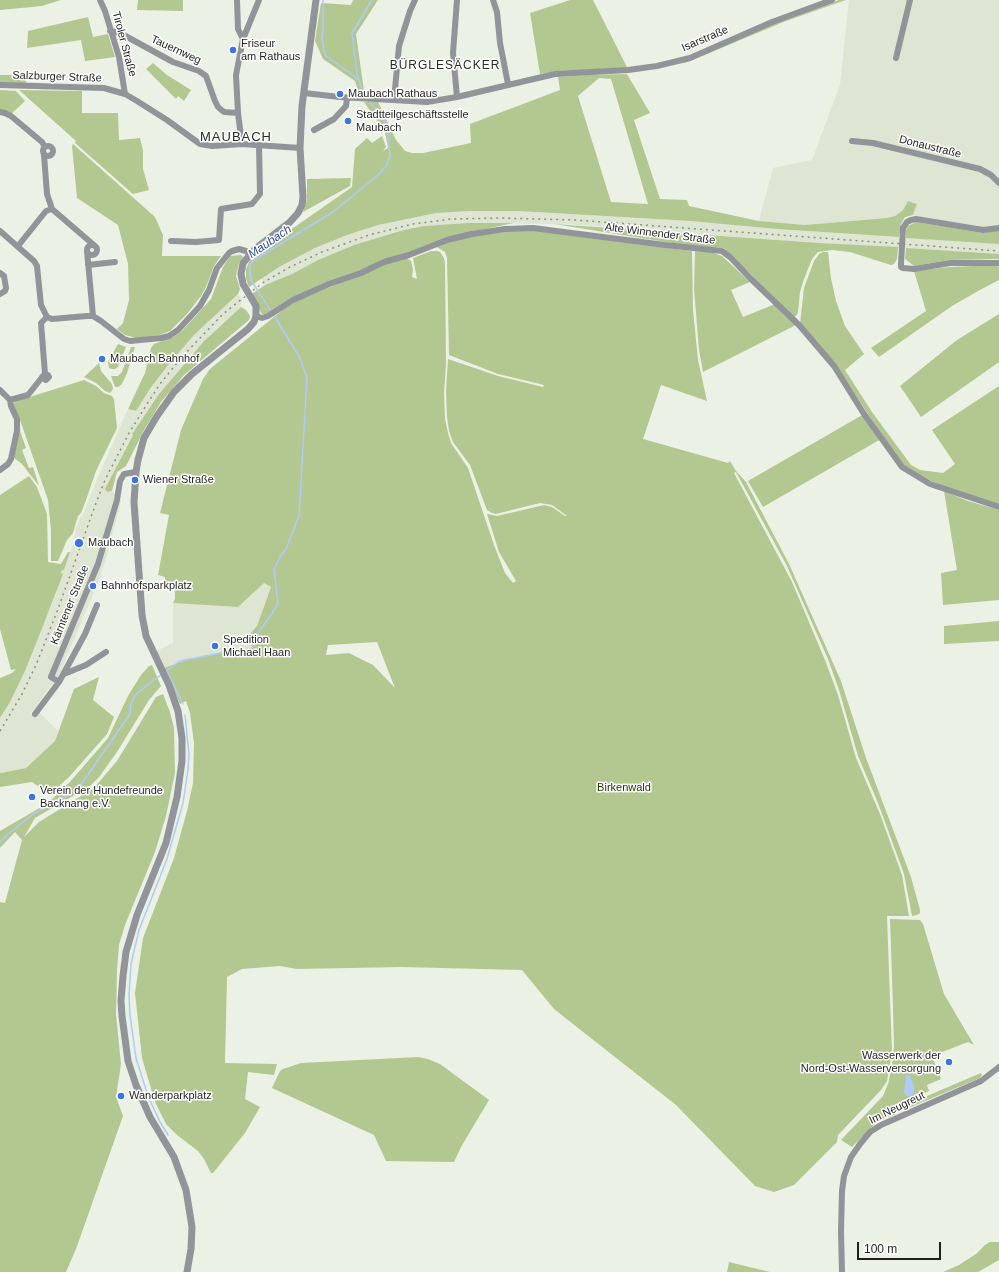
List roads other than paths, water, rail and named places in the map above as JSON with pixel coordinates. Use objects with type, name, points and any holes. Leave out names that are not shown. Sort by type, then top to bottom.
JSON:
[{"type":"street","name":"Tiroler Straße","points":[[100,0],[105,11],[119,57],[125,94]]},
{"type":"street","points":[[237,0],[238,29],[243,39]]},
{"type":"street","points":[[259,0],[243,39],[236,74],[238,113],[242,144],[300,148]]},
{"type":"street","points":[[187,1272],[191,1249],[192,1227],[186,1190],[174,1157],[150,1117],[134,1079],[128,1061],[121,1001],[124,964],[132,930],[166,843],[181,773],[182,748],[181,726],[178,710],[146,636],[142,615],[134,502],[136,472],[144,438],[171,396],[192,374],[248,329],[254,322],[256,316],[256,306],[243,284],[241,274],[243,263],[250,254],[290,222],[298,213],[303,197],[300,148],[304,93],[316,0]]},
{"type":"street","points":[[394,100],[399,46],[410,10],[415,0]]},
{"type":"street","points":[[457,0],[453,53],[457,97]]},
{"type":"street","points":[[493,0],[497,12],[500,43],[508,84]]},
{"type":"street","name":"Isarstraße","points":[[304,93],[347,98],[426,102],[457,97],[556,74],[628,70],[656,66],[690,58],[772,22],[832,0]]},
{"type":"street","points":[[896,58],[910,0]]},
{"type":"street","name":"Tauernweg","points":[[110,31],[120,34],[174,62],[199,71],[206,76],[214,100],[218,106],[224,112],[238,113]]},
{"type":"street","name":"Salzburger Straße","points":[[0,86],[104,88],[125,94],[168,120],[200,144],[212,146],[242,144]]},
{"type":"street","points":[[314,130],[334,119],[346,106],[347,98]]},
{"type":"street","points":[[0,112],[5,112],[11,116],[42,142],[45,147],[42,151],[44,155],[47,194],[52,209],[97,249],[95,254],[90,255],[87,251],[93,316]]},
{"type":"street","name":"Donaustraße","points":[[852,141],[873,143],[980,169],[991,175],[999,183]]},
{"type":"street","points":[[171,241],[196,242],[219,240],[222,209],[252,204],[260,194],[259,145]]},
{"type":"street","points":[[18,246],[46,211],[52,209]]},
{"type":"street","points":[[999,228],[983,230],[916,219],[907,222],[903,228],[901,267],[908,269],[950,263],[999,263]]},
{"type":"street","name":"Alte Winnender Straße","points":[[256,316],[262,318],[268,316],[293,300],[384,262],[447,240],[472,234],[505,229],[533,228],[722,251],[730,257],[797,323],[834,366],[902,467],[930,484],[999,507]]},
{"type":"street","points":[[0,231],[18,246],[37,266],[41,305],[47,317],[52,319],[93,316],[124,339],[130,341],[154,340],[169,336],[178,330],[200,306],[209,290],[217,268],[232,250],[239,249],[250,254]]},
{"type":"street","points":[[88,265],[115,262]]},
{"type":"street","points":[[0,273],[4,276],[6,288],[5,292],[0,294]]},
{"type":"street","points":[[10,400],[28,395],[44,375],[41,323],[47,317]]},
{"type":"street","points":[[0,390],[10,400],[17,419],[17,431],[11,459],[8,464],[0,470]]},
{"type":"street","name":"Kärntener Straße","points":[[59,682],[51,677],[98,564],[117,500],[120,481],[124,474],[136,472]]},
{"type":"street","name":"Kärntener Straße","points":[[35,714],[64,674],[85,634],[97,605]]},
{"type":"street","points":[[64,674],[86,665],[106,652]]},
{"type":"street","name":"Im Neugreut","points":[[842,1272],[841,1231],[844,1176],[851,1157],[860,1144],[870,1132],[881,1125],[981,1081],[999,1067]]},
{"type":"water","points":[[906,1074],[910,1076],[914,1086],[914,1093],[912,1096],[906,1096],[904,1092]]},
{"type":"waterway","points":[[323,0],[322,39],[325,55],[358,79]]},
{"type":"waterway","name":"Maubach","points":[[364,96],[357,74],[352,33],[372,0]]},
{"type":"waterway","name":"Maubach","points":[[271,311],[251,280],[250,265],[254,260],[333,212],[378,175],[386,166],[390,156],[387,128],[382,116],[368,100]]},
{"type":"waterway","name":"Maubach","points":[[165,672],[180,661],[231,651],[241,654],[248,651],[253,647],[254,639],[278,603],[274,569],[286,549],[299,516],[307,378],[300,358],[273,314]]},
{"type":"waterway","points":[[167,671],[183,704]]},
{"type":"waterway","name":"Maubach","points":[[0,842],[33,814],[66,796],[80,786],[130,714],[131,704],[136,694],[162,674]]},
{"type":"waterway","points":[[168,1135],[148,1096],[136,1058],[130,1015],[129,995],[131,964],[139,930],[167,859],[183,803],[189,754],[185,715]]},
{"type":"railway","points":[[0,731],[22,694],[36,665],[105,480],[129,433],[147,404],[160,384],[181,358],[223,314],[264,282],[290,267],[322,252],[369,235],[413,224],[451,219],[500,218],[575,220],[999,251]]},
{"type":"place","name":"Friseur am Rathaus","points":[[233,50]]},
{"type":"place","name":"Maubach Rathaus","points":[[340,94]]},
{"type":"place","name":"Stadtteilgeschäftsstelle Maubach","points":[[348,121]]},
{"type":"place","name":"Maubach Bahnhof","points":[[102,359]]},
{"type":"place","name":"Wiener Straße","points":[[135,480]]},
{"type":"place","name":"Maubach","points":[[79,543]]},
{"type":"place","name":"Bahnhofsparkplatz","points":[[93,586]]},
{"type":"place","name":"Spedition Michael Haan","points":[[215,646]]},
{"type":"place","name":"Verein der Hundefreunde Backnang e.V.","points":[[32,797]]},
{"type":"place","name":"Wasserwerk der Nord-Ost-Wasserversorgung","points":[[949,1062]]},
{"type":"place","name":"Wanderparkplatz","points":[[121,1096]]},
{"type":"district","name":"BÜRGLESÄCKER","points":[[445,66]]},
{"type":"district","name":"MAUBACH","points":[[236,137]]},
{"type":"park label","name":"Birkenwald","points":[[624,788]]}]
